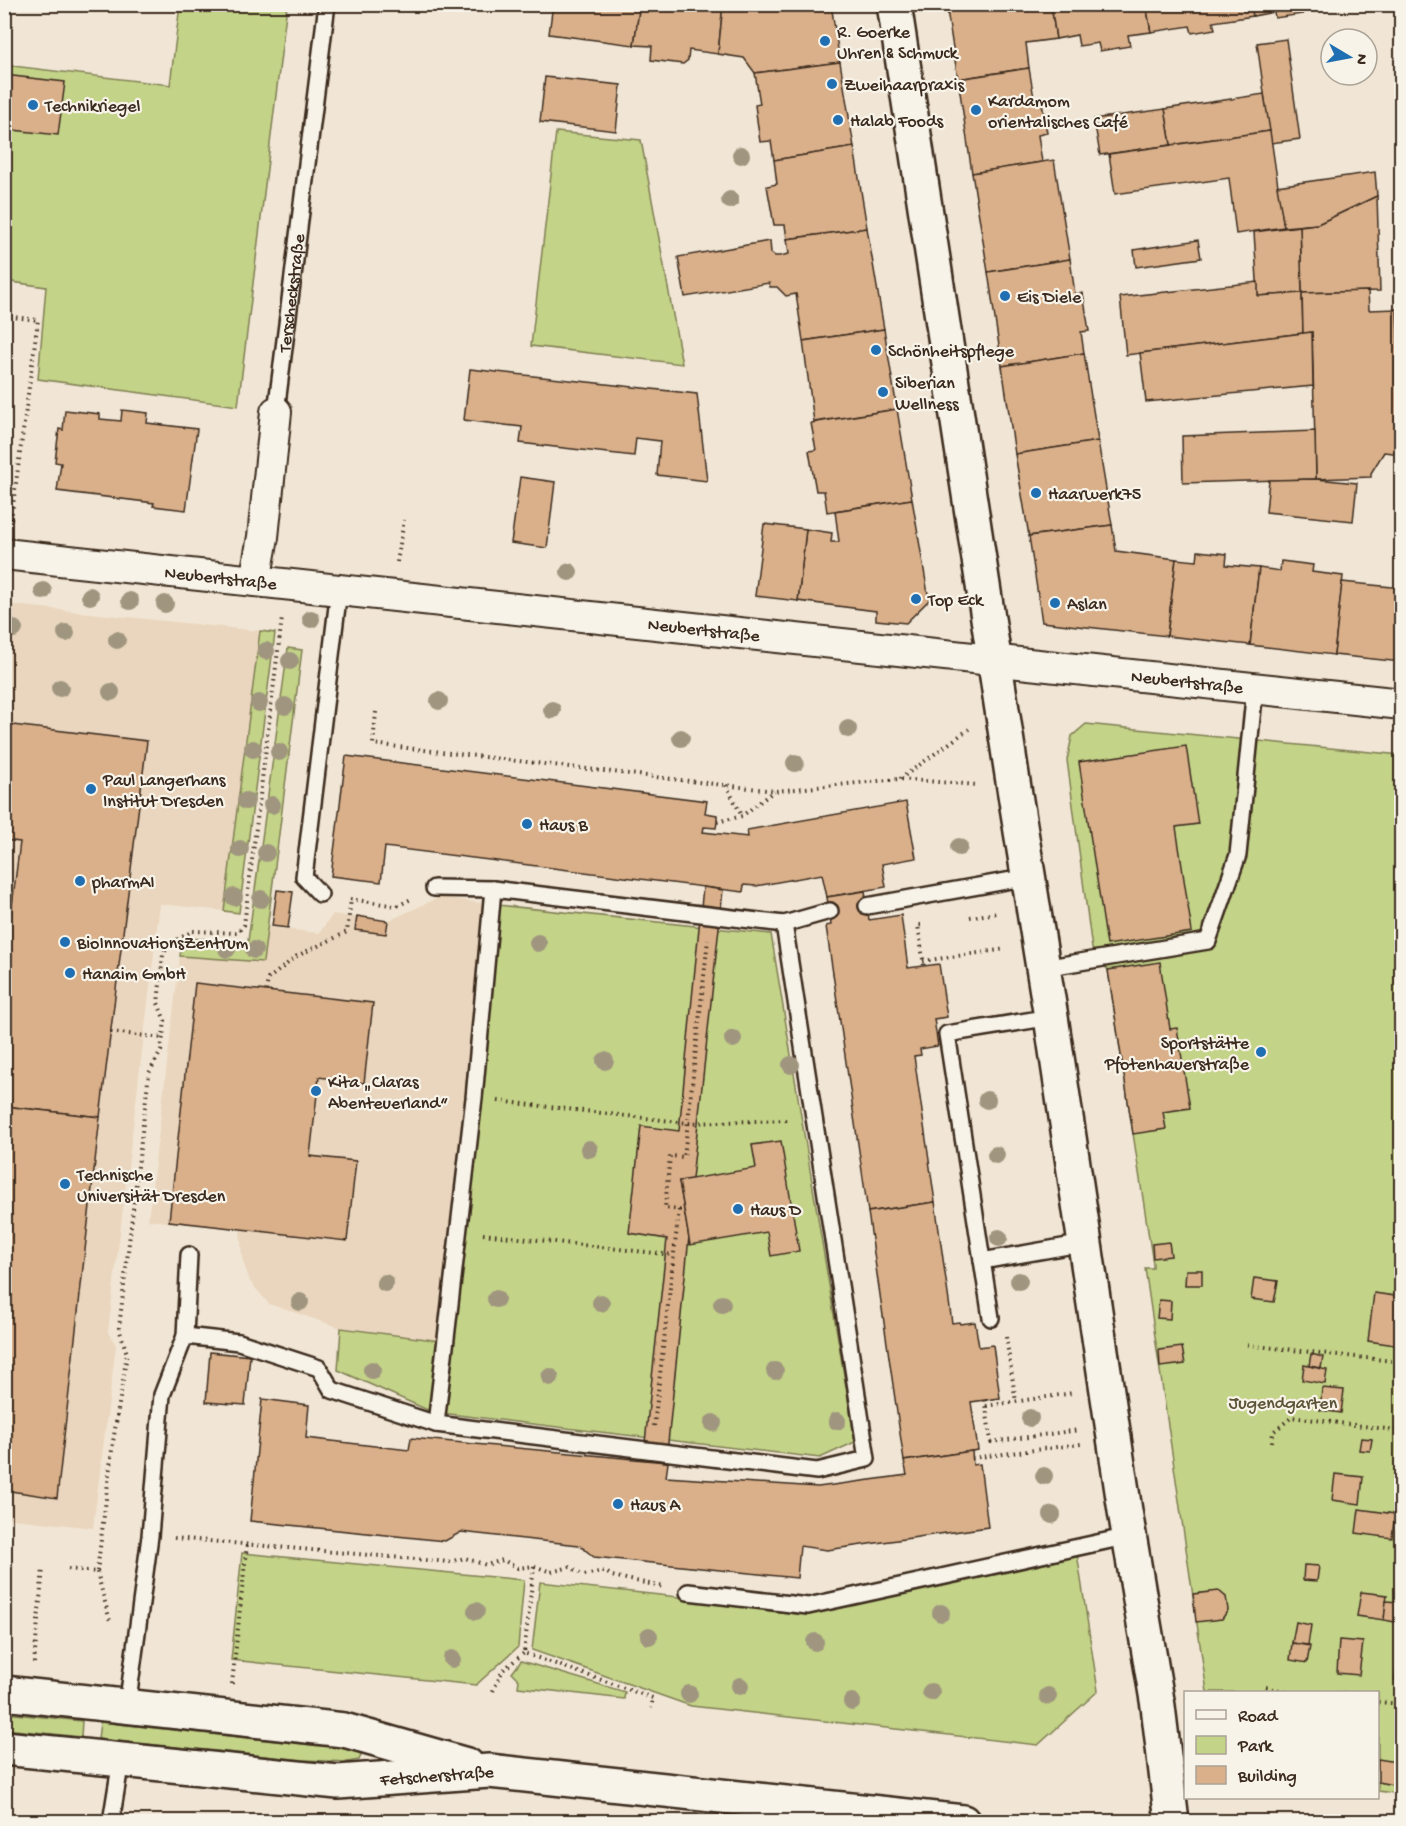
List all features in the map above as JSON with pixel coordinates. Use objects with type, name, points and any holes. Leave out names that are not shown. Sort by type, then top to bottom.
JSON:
[{"type":"street","points":[[894,4],[1051,1017],[1106,1389],[1158,1706],[1172,1821]]},
{"type":"street","name":"Terscheckstraße","points":[[255,581],[263,537],[276,412]]},
{"type":"street","name":"Neubertstraße","points":[[6,554],[1401,704]]},
{"type":"street","name":"Fetscherstraße","points":[[18,1695],[344,1730],[489,1771]]},
{"type":"street","name":"Fetscherstraße","points":[[4,1748],[338,1782],[489,1771]]},
{"type":"street","points":[[489,1771],[963,1821]]},
{"type":"lane","name":"Terscheckstraße","points":[[276,412],[327,4]]},
{"type":"lane","points":[[320,894],[304,877],[339,590]]},
{"type":"lane","points":[[1041,956],[1208,941],[1238,855],[1255,688]]},
{"type":"lane","points":[[434,888],[493,889],[784,924],[830,911]]},
{"type":"lane","points":[[436,1424],[474,1098],[493,889]]},
{"type":"lane","points":[[867,906],[1030,892]]},
{"type":"lane","points":[[185,1336],[239,1342],[319,1368],[332,1390],[436,1424],[817,1471],[867,1459],[784,924]]},
{"type":"lane","points":[[991,1318],[947,1034],[1051,1017]]},
{"type":"lane","points":[[982,1261],[1085,1243]]},
{"type":"lane","points":[[127,1707],[150,1536],[162,1395],[185,1336],[189,1255]]},
{"type":"lane","points":[[688,1592],[808,1606],[1129,1536]]},
{"type":"lane","points":[[111,1821],[121,1760]]},
{"type":"path","points":[[4,316],[38,320],[6,554]]},
{"type":"path","points":[[396,572],[404,519]]},
{"type":"path","points":[[68,1569],[97,1572],[113,1442],[127,1354],[118,1328],[149,1073],[161,1051],[165,1021],[158,1003],[163,955],[169,944],[194,931],[237,933],[244,925],[286,584]]},
{"type":"path","points":[[899,779],[1001,706]]},
{"type":"path","points":[[376,712],[373,744],[775,791],[899,779],[1014,788]]},
{"type":"path","points":[[726,785],[742,816]]},
{"type":"path","points":[[717,822],[742,816],[775,791]]},
{"type":"path","points":[[320,894],[397,906],[434,888]]},
{"type":"path","points":[[964,918],[1030,892]]},
{"type":"path","points":[[266,991],[268,979],[297,956],[347,933],[351,899]]},
{"type":"path","points":[[652,1451],[679,1210],[665,1208],[670,1156],[684,1157],[711,916]]},
{"type":"path","points":[[929,924],[918,925],[923,964],[1041,956]]},
{"type":"path","points":[[111,1032],[163,1038]]},
{"type":"path","points":[[474,1098],[688,1123],[814,1119]]},
{"type":"path","points":[[459,1231],[673,1255]]},
{"type":"path","points":[[991,1318],[1005,1325],[1016,1402]]},
{"type":"path","points":[[1247,1345],[1401,1362]]},
{"type":"path","points":[[986,1406],[1106,1389]]},
{"type":"path","points":[[986,1400],[991,1442],[1113,1433]]},
{"type":"path","points":[[1272,1442],[1273,1432],[1292,1417],[1401,1431]]},
{"type":"path","points":[[972,1458],[1113,1433]]},
{"type":"path","points":[[150,1536],[449,1562],[465,1558],[486,1564],[503,1560],[518,1568],[534,1566],[551,1572],[570,1567],[584,1575],[604,1571],[612,1576],[688,1592]]},
{"type":"path","points":[[228,1718],[247,1544]]},
{"type":"path","points":[[493,1691],[503,1670],[524,1653],[534,1566]]},
{"type":"path","points":[[18,1695],[43,1568]]},
{"type":"path","points":[[524,1653],[653,1698],[651,1708]]},
{"type":"path","points":[[1266,1687],[1284,1691]]},
{"type":"path","points":[[1379,1702],[1401,1704]]},
{"type":"shaded area","name":"Technische Universität Dresden","points":[[5,604],[260,631],[224,911],[160,904],[108,1332],[116,1345],[93,1528],[5,1518]]},
{"type":"shaded area","name":"Kita „Claras Abenteuerland“","points":[[440,897],[488,904],[441,1341],[341,1328],[269,1304],[250,1282],[242,1258],[240,1229],[148,1220],[180,956],[263,962],[268,927],[319,933],[333,914],[388,921]]},
{"type":"green space","points":[[180,5],[287,5],[238,406],[38,379],[46,287],[5,281],[5,65],[170,85]]},
{"type":"green space","points":[[556,132],[641,140],[682,364],[531,346]]},
{"type":"green space","points":[[260,631],[275,633],[239,913],[224,911]]},
{"type":"green space","points":[[288,648],[302,650],[263,962],[180,956],[183,938],[248,941]]},
{"type":"green space","name":"Sportstätte Pfotenhauerstraße","points":[[1086,724],[1401,755],[1401,1794],[1379,1791],[1379,1691],[1207,1691],[1145,1268],[1153,1268],[1153,1264],[1108,970],[1092,949],[1067,760],[1072,736]]},
{"type":"green space","points":[[488,904],[771,934],[855,1442],[820,1458],[432,1412],[338,1370],[341,1328],[441,1341]]},
{"type":"green space","points":[[242,1553],[524,1580],[518,1647],[476,1685],[231,1660]]},
{"type":"green space","points":[[1077,1553],[1098,1691],[1038,1745],[691,1706],[532,1650],[540,1582],[817,1612]]},
{"type":"green space","points":[[521,1661],[625,1692],[624,1699],[518,1687],[519,1680],[512,1673]]},
{"type":"green space","points":[[5,1713],[82,1721],[81,1737],[5,1729]]},
{"type":"green space","points":[[100,1722],[358,1750],[361,1755],[359,1760],[348,1762],[304,1760],[98,1739]]},
{"type":"building","points":[[553,4],[640,4],[634,45],[549,34]]},
{"type":"building","points":[[640,4],[723,4],[718,54],[689,50],[688,60],[683,64],[651,60],[652,46],[634,45]]},
{"type":"building","points":[[723,4],[831,4],[840,62],[755,73],[744,58],[718,54]]},
{"type":"building","points":[[946,4],[1051,4],[1056,39],[1026,43],[1029,68],[958,79]]},
{"type":"building","points":[[1051,4],[1146,4],[1151,32],[1128,35],[1130,46],[1100,51],[1098,43],[1079,46],[1077,35],[1056,39]]},
{"type":"building","points":[[1146,4],[1251,4],[1253,16],[1213,22],[1215,29],[1192,33],[1190,26],[1151,32]]},
{"type":"building","points":[[1251,4],[1316,4],[1301,7],[1303,14],[1275,18],[1274,12],[1253,16]]},
{"type":"building","points":[[1286,39],[1300,139],[1271,143],[1257,43]]},
{"type":"building","points":[[840,62],[854,147],[774,160],[771,141],[760,142],[755,105],[760,104],[755,73]]},
{"type":"building","points":[[1029,68],[1035,104],[1042,103],[1047,133],[1038,135],[1042,162],[972,173],[958,79]]},
{"type":"building","name":"Technikriegel","points":[[4,75],[65,82],[58,135],[4,129]]},
{"type":"building","points":[[545,77],[621,85],[616,131],[540,122]]},
{"type":"building","points":[[1264,94],[1270,131],[1171,145],[1165,109]]},
{"type":"building","points":[[1165,109],[1171,145],[1100,155],[1094,119]]},
{"type":"building","points":[[1270,131],[1284,227],[1236,234],[1229,178],[1115,194],[1109,154]]},
{"type":"building","points":[[854,147],[867,228],[787,239],[785,225],[774,225],[767,186],[777,184],[774,160]]},
{"type":"building","points":[[1054,160],[1070,259],[988,272],[972,173]]},
{"type":"building","points":[[1375,172],[1377,196],[1318,224],[1284,227],[1277,186]]},
{"type":"building","points":[[1377,196],[1380,291],[1302,293],[1300,226],[1318,224]]},
{"type":"building","points":[[1300,226],[1302,293],[1258,296],[1254,232]]},
{"type":"building","points":[[867,228],[884,329],[803,341],[796,294],[786,296],[777,287],[770,287],[769,283],[685,297],[678,257],[770,241],[771,253],[780,256],[789,254],[787,239]]},
{"type":"building","points":[[1198,240],[1201,258],[1136,267],[1134,250]]},
{"type":"building","points":[[1070,259],[1075,294],[1083,293],[1089,331],[1081,332],[1084,353],[1002,366],[988,272]]},
{"type":"building","points":[[1258,282],[1258,296],[1302,293],[1303,333],[1126,355],[1120,297]]},
{"type":"building","points":[[1368,291],[1369,310],[1397,309],[1402,454],[1384,452],[1371,473],[1371,477],[1316,479],[1312,332],[1303,333],[1302,293]]},
{"type":"building","points":[[884,329],[897,409],[814,422],[803,341]]},
{"type":"building","points":[[1312,332],[1313,386],[1146,402],[1140,353]]},
{"type":"building","points":[[1084,353],[1098,441],[1015,454],[1002,366]]},
{"type":"building","points":[[470,369],[697,394],[707,481],[657,475],[660,441],[636,438],[634,456],[520,443],[522,427],[464,420]]},
{"type":"building","points":[[897,409],[912,499],[827,512],[824,491],[816,491],[809,451],[816,450],[811,423]]},
{"type":"building","points":[[65,410],[100,414],[100,419],[121,421],[122,410],[148,413],[147,423],[197,429],[186,510],[153,506],[154,503],[57,491],[61,463],[55,462],[59,429],[63,430]]},
{"type":"building","points":[[1315,431],[1316,479],[1183,483],[1182,436]]},
{"type":"building","points":[[1098,441],[1112,525],[1029,536],[1015,454]]},
{"type":"building","points":[[520,477],[555,482],[547,548],[511,543]]},
{"type":"building","points":[[1316,479],[1357,483],[1353,521],[1266,512],[1269,480]]},
{"type":"building","points":[[912,499],[929,600],[906,623],[876,620],[876,611],[798,601],[806,529],[832,533],[831,542],[839,542],[835,511]]},
{"type":"building","points":[[764,524],[806,529],[798,601],[755,596]]},
{"type":"building","points":[[1112,525],[1116,551],[1176,559],[1167,636],[1042,622],[1029,536]]},
{"type":"building","points":[[1198,551],[1227,554],[1226,565],[1259,568],[1250,645],[1167,636],[1176,559],[1197,561]]},
{"type":"building","points":[[1281,561],[1313,565],[1312,572],[1343,576],[1334,655],[1250,645],[1259,568],[1280,571]]},
{"type":"building","points":[[1342,582],[1402,588],[1402,662],[1334,655]]},
{"type":"building","name":"BioInnovationsZentrum","points":[[4,724],[147,741],[100,1117],[4,1106],[4,970],[20,842],[4,840]]},
{"type":"building","points":[[1186,746],[1198,824],[1176,827],[1192,932],[1107,945],[1079,762]]},
{"type":"building","name":"Haus B","points":[[346,756],[707,801],[705,813],[717,815],[717,822],[716,828],[704,827],[703,832],[748,837],[747,830],[906,802],[916,858],[882,864],[886,887],[827,897],[822,874],[756,886],[744,885],[743,892],[385,847],[381,882],[331,876]]},
{"type":"building","points":[[703,887],[723,890],[692,1179],[679,1181],[689,1237],[666,1462],[643,1461],[667,1239],[629,1233],[641,1126],[679,1131]]},
{"type":"building","points":[[277,890],[293,892],[288,928],[272,926]]},
{"type":"building","points":[[865,891],[869,920],[901,915],[908,968],[939,964],[947,1017],[934,1019],[938,1046],[920,1049],[921,1055],[914,1056],[935,1202],[868,1212],[826,926],[831,925],[827,897]]},
{"type":"building","points":[[357,916],[388,921],[386,934],[355,930]]},
{"type":"building","points":[[1160,962],[1170,1029],[1177,1028],[1190,1108],[1163,1112],[1166,1129],[1133,1134],[1108,970]]},
{"type":"building","points":[[195,983],[373,1003],[364,1083],[319,1077],[310,1156],[356,1161],[347,1241],[169,1221]]},
{"type":"building","points":[[4,1106],[100,1117],[57,1498],[4,1490]]},
{"type":"building","name":"Haus D","points":[[781,1141],[799,1251],[771,1256],[767,1232],[690,1245],[679,1181],[756,1168],[752,1145]]},
{"type":"building","points":[[935,1202],[952,1323],[975,1322],[979,1347],[993,1345],[1000,1398],[971,1402],[978,1450],[904,1461],[868,1212]]},
{"type":"building","points":[[1169,1242],[1171,1256],[1153,1258],[1152,1244]]},
{"type":"building","points":[[1186,1270],[1202,1270],[1202,1285],[1185,1285]]},
{"type":"building","points":[[1254,1278],[1278,1281],[1274,1302],[1251,1299]]},
{"type":"building","points":[[1374,1293],[1402,1297],[1402,1346],[1368,1341]]},
{"type":"building","points":[[1159,1300],[1171,1301],[1170,1319],[1157,1318]]},
{"type":"building","points":[[1182,1347],[1185,1364],[1160,1367],[1159,1350]]},
{"type":"building","points":[[210,1352],[250,1356],[245,1405],[206,1402]]},
{"type":"building","points":[[1311,1354],[1323,1357],[1321,1368],[1309,1366]]},
{"type":"building","points":[[1304,1365],[1327,1370],[1325,1384],[1302,1380]]},
{"type":"building","points":[[1322,1388],[1344,1390],[1341,1413],[1320,1410]]},
{"type":"building","name":"Haus A","points":[[262,1399],[309,1405],[306,1438],[409,1450],[411,1438],[666,1462],[668,1463],[666,1477],[818,1487],[907,1475],[904,1461],[972,1451],[973,1465],[980,1464],[988,1527],[827,1550],[800,1546],[797,1578],[594,1557],[579,1545],[461,1532],[445,1541],[250,1521]]},
{"type":"building","points":[[1361,1438],[1372,1439],[1370,1451],[1359,1450]]},
{"type":"building","points":[[1335,1474],[1363,1477],[1360,1504],[1332,1500]]},
{"type":"building","points":[[1399,1475],[1402,1476],[1402,1496],[1396,1495]]},
{"type":"building","points":[[1359,1509],[1395,1514],[1392,1538],[1356,1533]]},
{"type":"building","points":[[1304,1565],[1319,1566],[1317,1581],[1303,1580]]},
{"type":"building","points":[[1219,1591],[1226,1597],[1228,1610],[1222,1619],[1196,1622],[1193,1594]]},
{"type":"building","points":[[1361,1592],[1387,1595],[1384,1620],[1357,1616]]},
{"type":"building","points":[[1386,1601],[1398,1602],[1395,1622],[1384,1620]]},
{"type":"building","points":[[1296,1622],[1311,1625],[1308,1645],[1292,1643]]},
{"type":"building","points":[[1339,1640],[1363,1642],[1359,1675],[1337,1673]]},
{"type":"building","points":[[1292,1643],[1310,1646],[1307,1663],[1290,1660]]},
{"type":"building","points":[[1398,1656],[1402,1656],[1402,1681],[1395,1680]]},
{"type":"building","points":[[1379,1759],[1397,1762],[1393,1785],[1379,1782]]},
{"type":"place","name":"R. Goerke Uhren & Schmuck","points":[[825,41]]},
{"type":"place","name":"Zweihaarpraxis","points":[[832,84]]},
{"type":"place","name":"Technikriegel","points":[[33,105]]},
{"type":"place","name":"Kardamom orientalisches Café","points":[[976,110]]},
{"type":"place","name":"Halab Foods","points":[[838,120]]},
{"type":"place","name":"Eis Diele","points":[[1005,296]]},
{"type":"place","name":"Schönheitspflege","points":[[876,350]]},
{"type":"place","name":"Siberian Wellness","points":[[883,392]]},
{"type":"place","name":"Haarwerk75","points":[[1036,493]]},
{"type":"place","name":"Top Eck","points":[[916,599]]},
{"type":"place","name":"Aslan","points":[[1055,603]]},
{"type":"place","name":"Paul Langerhans Institut Dresden","points":[[91,789]]},
{"type":"place","name":"Haus B","points":[[527,824]]},
{"type":"place","name":"pharmAI","points":[[80,881]]},
{"type":"place","name":"BioInnovationsZentrum","points":[[65,942]]},
{"type":"place","name":"Hanaim GmbH","points":[[70,973]]},
{"type":"place","name":"Sportstätte Pfotenhauerstraße","points":[[1261,1052]]},
{"type":"place","name":"Kita „Claras Abenteuerland“","points":[[316,1091]]},
{"type":"place","name":"Technische Universität Dresden","points":[[65,1184]]},
{"type":"place","name":"Haus D","points":[[738,1209]]},
{"type":"place","name":"Haus A","points":[[618,1504]]},
{"type":"park label","name":"Jugendgarten","points":[[1283,1402]]}]
